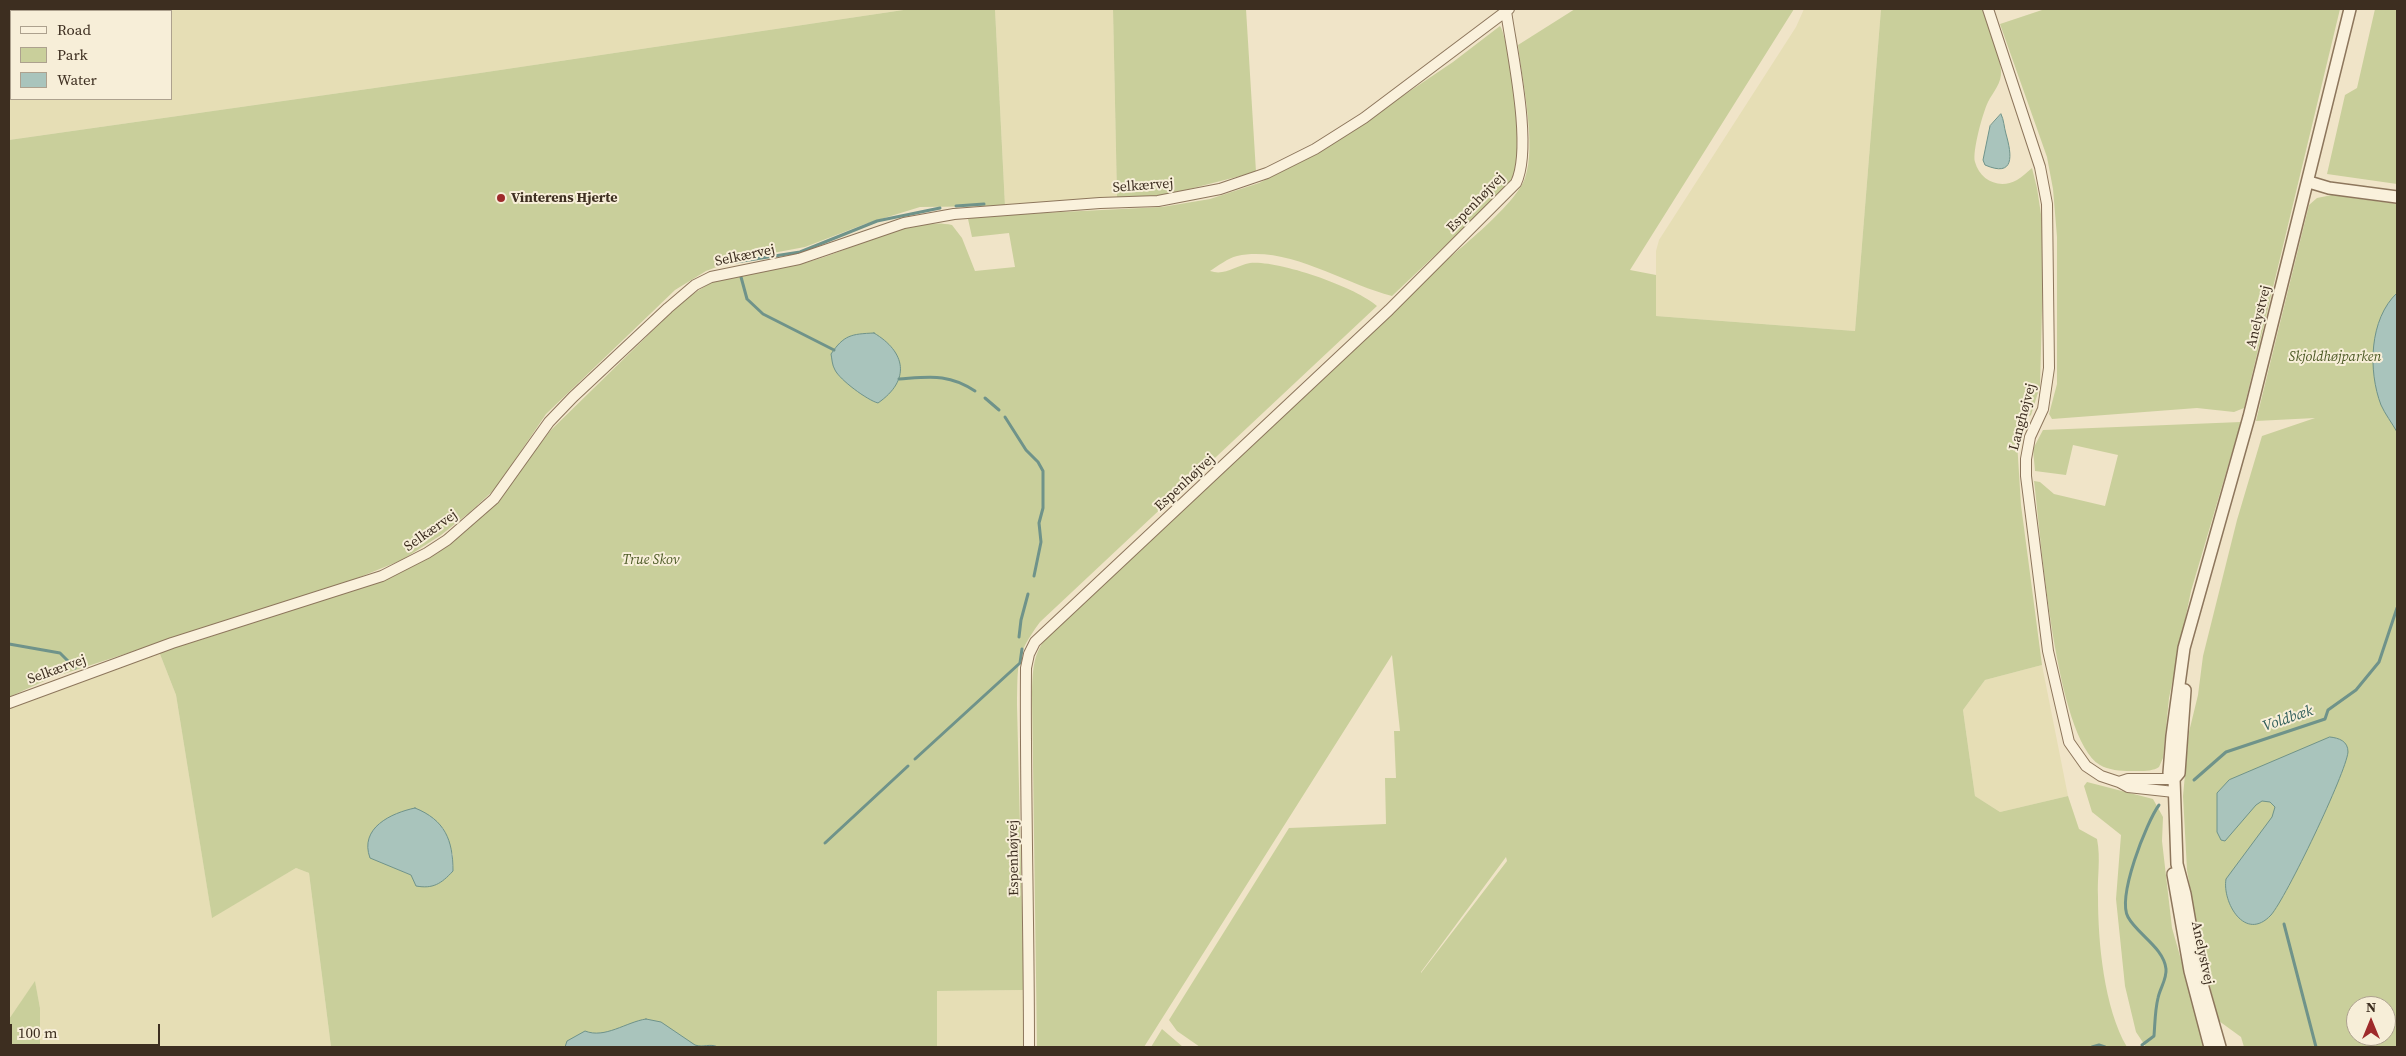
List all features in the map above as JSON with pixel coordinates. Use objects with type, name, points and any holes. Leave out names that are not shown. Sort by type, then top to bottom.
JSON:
[{"type":"street","name":"Langhøjvej","points":[[1988,9],[2040,167],[2047,204],[2049,368],[2043,409],[2030,437],[2026,476],[2048,651],[2063,726],[2069,742],[2090,769],[2101,776],[2128,787],[2174,792]]},
{"type":"street","name":"Anelystvej","points":[[2220,1047],[2198,970],[2185,894],[2177,864],[2174,779],[2170,773],[2172,736],[2184,648],[2249,417],[2309,182],[2350,9]]},
{"type":"street","name":"Selkærvej","points":[[9,703],[172,643],[382,576],[427,553],[447,540],[494,499],[549,422],[573,397],[694,285],[711,277],[800,259],[904,223],[947,215],[1080,204],[1158,202],[1220,189],[1267,173],[1332,139],[1420,78],[1507,10]]},
{"type":"street","name":"Espenhøjvej","points":[[1029,1047],[1029,892],[1025,756],[1026,668],[1029,654],[1035,642],[1389,310],[1516,183],[1522,165],[1523,138],[1507,10]]},
{"type":"street","points":[[2309,182],[2329,188],[2397,197]]},
{"type":"street","name":"Langhøjvej","points":[[2119,782],[2128,779],[2174,779]]},
{"type":"street","name":"Anelystvej","points":[[2177,864],[2172,870],[2180,927],[2210,1047]]},
{"type":"shaded area","points":[[9,9],[910,9],[9,140]]},
{"type":"shaded area","points":[[995,9],[1113,9],[1117,197],[1005,206]]},
{"type":"shaded area","points":[[1804,9],[1881,9],[1855,331],[1656,316],[1656,251],[1659,240],[1796,27]]},
{"type":"shaded area","points":[[158,649],[176,695],[212,917],[296,868],[309,873],[331,1047],[40,1047],[40,1008],[35,982],[9,1019],[9,709]]},
{"type":"shaded area","points":[[2042,665],[2068,796],[2000,812],[1975,796],[1963,710],[1985,680]]},
{"type":"shaded area","points":[[1024,990],[1024,1047],[937,1047],[937,991]]},
{"type":"green space","points":[[910,9],[995,9],[1005,206],[920,207],[865,224],[805,247],[735,260],[706,271],[675,290],[546,414],[496,488],[441,535],[402,560],[355,579],[51,678],[9,697],[9,140]]},
{"type":"green space","points":[[1113,9],[1246,9],[1256,172],[1158,197],[1117,197]]},
{"type":"green space","points":[[1575,9],[1794,9],[1630,270],[1656,275],[1656,316],[1855,331],[1881,9],[1982,9],[1999,58],[2001,75],[1999,83],[1983,114],[1976,141],[1975,162],[1981,174],[1991,182],[2004,184],[2017,180],[2032,168],[2044,234],[2040,386],[2031,415],[2027,418],[2017,442],[2021,505],[2042,665],[1985,680],[1963,710],[1975,796],[2000,812],[2068,796],[2079,829],[2097,839],[2099,854],[2098,915],[2101,954],[2113,1013],[2127,1047],[1200,1047],[1177,1031],[1169,1020],[1289,828],[1386,824],[1385,778],[1396,778],[1394,731],[1400,731],[1392,655],[1144,1047],[1037,1047],[1032,693],[1037,653],[1051,631],[1428,276],[1482,230],[1509,202],[1525,178],[1530,149],[1518,45]],"holes":[[[1506,857],[1507,861],[1421,973]]]},
{"type":"green space","points":[[2045,9],[2340,9],[2244,408],[2234,412],[2197,408],[2052,419],[2049,414],[2057,384],[2057,237],[2053,189],[2047,157],[2000,24]]},
{"type":"green space","points":[[2375,9],[2397,9],[2397,184],[2327,174],[2345,95],[2357,88]]},
{"type":"green space","name":"True Skov","points":[[1500,26],[1510,65],[1520,149],[1518,163],[1508,186],[1392,296],[1316,267],[1276,256],[1256,254],[1237,256],[1210,271],[1225,271],[1250,263],[1279,266],[1335,283],[1377,306],[1040,622],[1022,652],[1018,670],[1017,705],[1024,990],[937,991],[937,1047],[331,1047],[309,873],[296,868],[212,918],[176,695],[158,649],[197,641],[377,582],[492,507],[550,431],[684,300],[715,281],[739,274],[816,260],[896,231],[935,223],[952,225],[962,238],[975,271],[1015,267],[1009,233],[972,237],[968,219],[981,216],[1162,207],[1210,199],[1259,183],[1315,155],[1453,62]],"holes":[[[443,828],[453,855],[453,871],[411,875],[370,857]]]},
{"type":"green space","name":"Skjoldhøjparken","points":[[2332,195],[2397,204],[2397,1047],[2244,1047],[2241,1037],[2219,1021],[2201,953],[2187,870],[2183,796],[2189,732],[2198,695],[2203,656],[2237,520],[2262,436],[2315,418],[2256,421],[2309,205],[2317,198]]},
{"type":"green space","points":[[2241,422],[2191,591],[2169,698],[2163,758],[2156,769],[2123,771],[2103,767],[2085,747],[2072,717],[2061,678],[2046,588],[2034,481],[2040,482],[2054,494],[2105,506],[2118,455],[2073,445],[2066,475],[2035,471],[2033,449],[2043,430]]},
{"type":"green space","points":[[2087,782],[2153,799],[2163,817],[2162,841],[2172,928],[2206,1047],[2146,1047],[2136,1032],[2125,986],[2116,899],[2121,835],[2092,812],[2084,786]]},
{"type":"green space","points":[[35,981],[40,1008],[40,1047],[9,1047],[9,1019]]},
{"type":"green space","points":[[1162,1029],[1183,1047],[1151,1047]]},
{"type":"water","points":[[2001,114],[2010,156],[2009,162],[2002,169],[1985,165],[1983,160],[1990,126]]},
{"type":"water","points":[[2397,293],[2397,432],[2381,405],[2374,377],[2373,361],[2376,331],[2388,304]]},
{"type":"water","points":[[874,333],[893,349],[898,357],[900,366],[900,376],[896,385],[878,403],[861,394],[842,379],[834,368],[831,354],[844,339],[859,334]]},
{"type":"water","points":[[2330,737],[2337,738],[2345,743],[2348,752],[2337,784],[2314,835],[2279,904],[2271,915],[2261,922],[2252,924],[2244,922],[2232,908],[2228,898],[2226,879],[2272,817],[2275,807],[2270,802],[2262,801],[2256,805],[2225,841],[2221,840],[2217,832],[2217,793],[2229,780]]},
{"type":"water","points":[[415,808],[434,819],[440,825],[449,841],[453,860],[453,871],[441,882],[427,887],[416,886],[411,875],[370,858],[368,847],[369,838],[379,824],[396,814]]},
{"type":"water","points":[[646,1019],[661,1022],[695,1045],[718,1047],[565,1047],[567,1041],[585,1031],[593,1033],[608,1032]]},
{"type":"waterway","points":[[956,206],[984,204]]},
{"type":"waterway","points":[[736,262],[800,252],[877,221],[940,208]]},
{"type":"waterway","points":[[741,277],[747,299],[763,314],[834,350]]},
{"type":"waterway","points":[[899,379],[929,377],[947,379],[956,381],[975,391]]},
{"type":"waterway","points":[[985,398],[999,410]]},
{"type":"waterway","points":[[1005,417],[1026,450],[1038,462],[1043,471],[1043,508],[1039,523],[1041,542],[1034,576]]},
{"type":"waterway","points":[[1019,637],[1021,620],[1028,594]]},
{"type":"waterway","name":"Voldbæk","points":[[2194,780],[2226,752],[2325,719],[2328,710],[2356,690],[2379,662],[2397,608]]},
{"type":"waterway","points":[[9,644],[60,653],[75,668]]},
{"type":"waterway","points":[[915,759],[1020,663],[1022,649]]},
{"type":"waterway","points":[[825,843],[908,766]]},
{"type":"waterway","name":"Voldbæk","points":[[2142,1045],[2154,1036],[2157,1003],[2166,969],[2160,954],[2128,917],[2126,894],[2134,860],[2147,827],[2159,805]]},
{"type":"waterway","points":[[2284,924],[2316,1047]]},
{"type":"waterway","name":"Voldbæk","points":[[2092,1047],[2099,1045],[2105,1047]]},
{"type":"place","name":"Vinterens Hjerte","points":[[501,198]]}]
